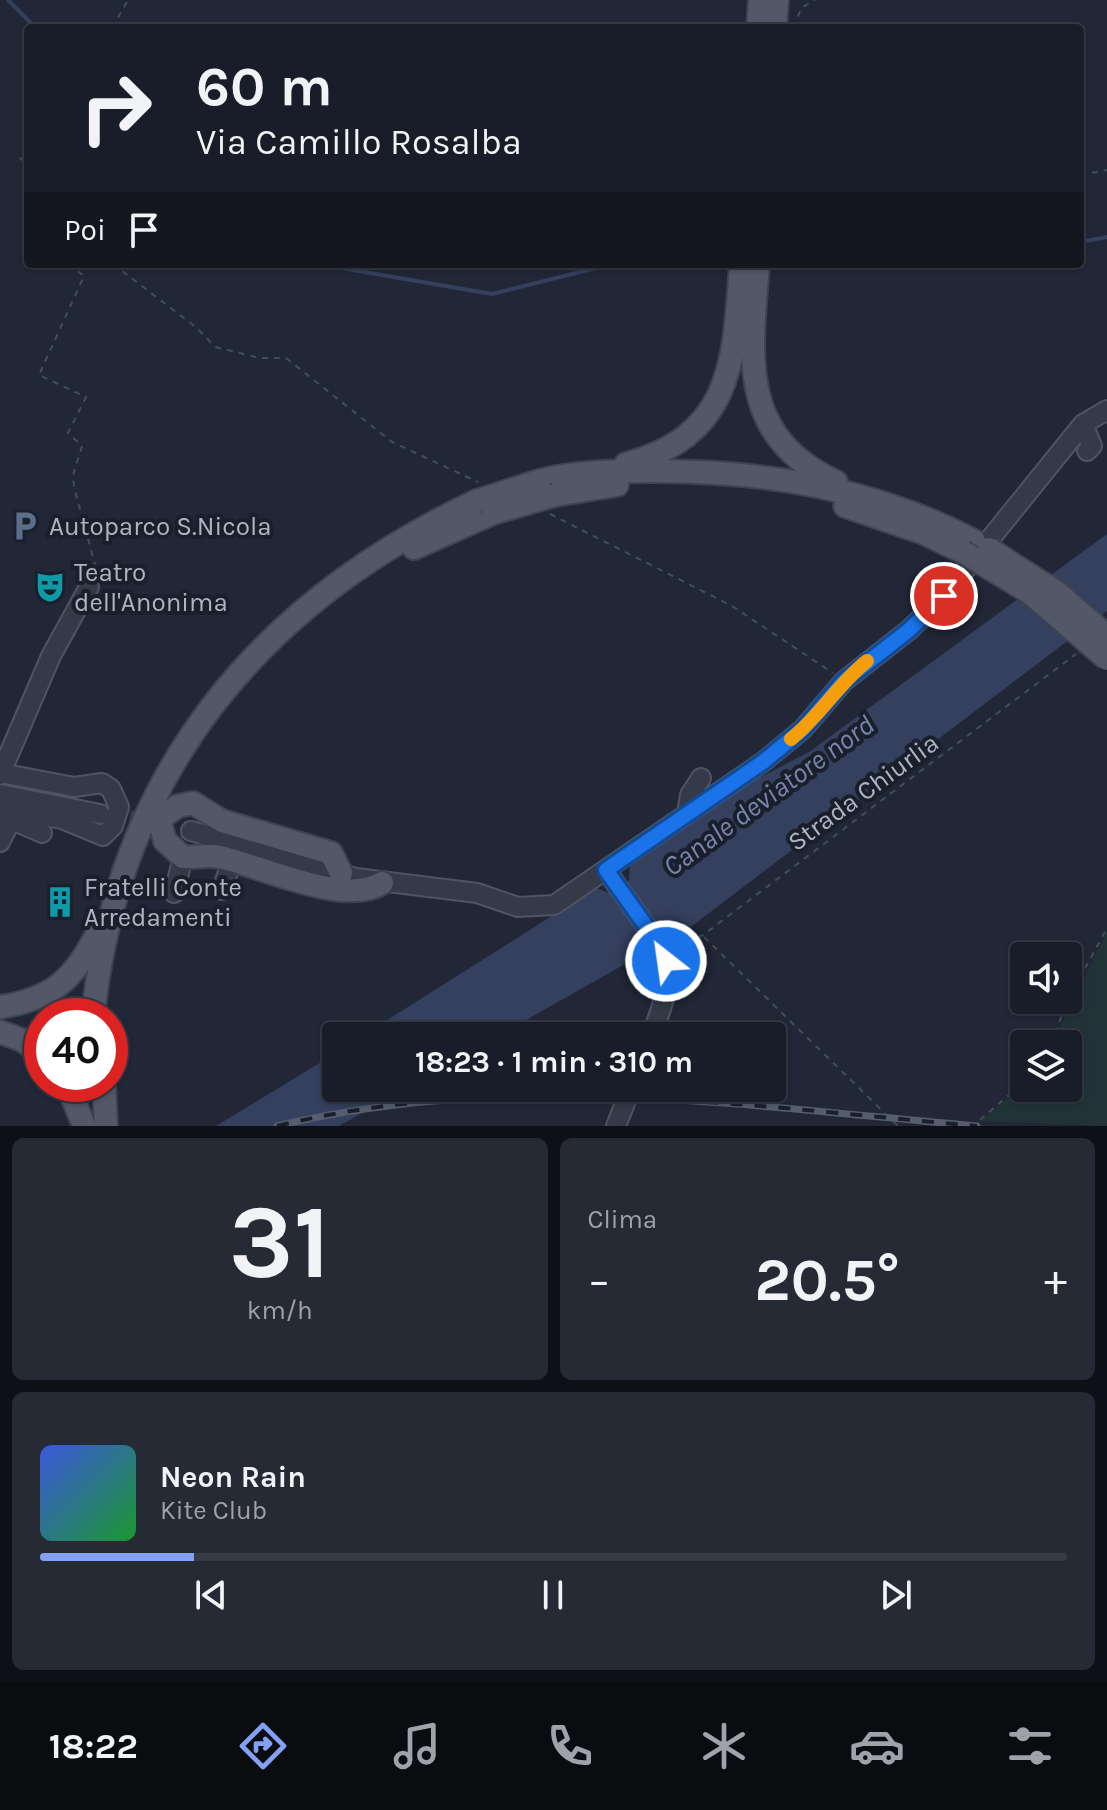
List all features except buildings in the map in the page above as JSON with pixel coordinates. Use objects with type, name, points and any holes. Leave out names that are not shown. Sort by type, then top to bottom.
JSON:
[{"type":"main road","points":[[758,24],[760,0]]},
{"type":"main road","points":[[775,24],[777,0]]},
{"type":"main road","points":[[741,268],[742,356],[757,399],[780,441],[794,457],[822,475],[949,527],[970,555],[1048,606],[1107,659]]},
{"type":"main road","points":[[547,496],[569,475],[643,460],[686,438],[702,424],[742,356],[757,268]]},
{"type":"main road","points":[[569,475],[721,472],[842,490],[897,505]]},
{"type":"main road","points":[[0,1007],[21,1004],[52,992],[72,975],[112,904],[141,825],[186,743],[239,673],[331,586],[407,535],[487,501],[547,496],[604,486],[671,482],[772,491],[882,517],[970,555],[1009,568],[1059,594],[1107,636]]},
{"type":"main road","points":[[331,586],[372,573],[487,501]]},
{"type":"main road","points":[[109,998],[126,909],[159,819],[195,756],[238,697],[287,643],[372,573],[407,535]]},
{"type":"main road","points":[[159,819],[178,806],[200,805],[222,821],[331,853],[341,873]]},
{"type":"main road","points":[[159,819],[165,841],[183,857],[209,856],[232,860],[320,886],[355,891],[382,883]]},
{"type":"main road","points":[[96,998],[112,904]]},
{"type":"main road","points":[[0,1032],[24,1041]]},
{"type":"main road","points":[[75,1102],[86,1126]]},
{"type":"main road","points":[[86,1126],[88,1102]]},
{"type":"main road","points":[[105,1102],[106,1126]]},
{"type":"street","points":[[191,831],[382,883],[477,893],[518,907],[554,905],[687,814],[803,729],[844,681],[926,615],[1026,478],[1083,424],[1107,410]]},
{"type":"street","points":[[1083,424],[1092,446],[1087,451]]},
{"type":"street","points":[[4,813],[62,819],[103,836],[113,826],[119,807],[111,789],[102,783],[74,787],[1,774],[51,656],[89,587]]},
{"type":"street","points":[[687,814],[690,795],[701,778]]},
{"type":"street","points":[[0,794],[100,814]]},
{"type":"street","points":[[4,813],[42,833]]},
{"type":"street","points":[[0,842],[4,813]]},
{"type":"street","points":[[174,893],[183,857]]},
{"type":"street","points":[[222,890],[232,860]]},
{"type":"street","points":[[606,870],[662,950],[667,993],[656,1022]]},
{"type":"street","points":[[616,1126],[625,1102]]},
{"type":"path","points":[[114,24],[128,0]]},
{"type":"path","points":[[795,24],[801,8],[815,0]]},
{"type":"path","points":[[1084,174],[1107,170]]},
{"type":"path","points":[[73,268],[84,276],[39,375],[86,397],[68,433],[82,446],[73,475],[88,532],[89,553],[97,573],[89,587]]},
{"type":"path","points":[[118,268],[197,328],[215,347],[260,358],[286,358],[392,442],[487,501]]},
{"type":"path","points":[[547,496],[795,645],[844,681]]},
{"type":"path","name":"Strada Chiurlia","points":[[662,950],[703,935],[1079,651]]},
{"type":"path","points":[[1082,974],[1107,928]]},
{"type":"path","points":[[703,935],[898,1126]]},
{"type":"path","points":[[980,1120],[1010,1094]]},
{"type":"shaded area","points":[[1107,931],[1107,1126],[981,1121],[1010,1096],[1010,1102],[1082,1102],[1082,1030],[1059,1030],[1067,1014],[1082,1014],[1082,982]]},
{"type":"water","name":"Canale deviatore nord","points":[[1107,534],[1107,611],[692,926],[523,1022],[384,1022],[596,888],[612,894],[629,881],[630,863],[732,792],[809,752]]},
{"type":"water","points":[[322,1062],[322,1102],[381,1102],[339,1126],[216,1126]]},
{"type":"waterway","points":[[8,0],[32,24]]},
{"type":"waterway","points":[[1084,241],[1107,237]]},
{"type":"waterway","points":[[341,268],[492,294],[596,268]]},
{"type":"tunnel","points":[[103,814],[191,831]]},
{"type":"railway","points":[[277,1126],[363,1109],[450,1100],[538,1096],[714,1102],[977,1126]]},
{"type":"slow traffic","points":[[791,739],[815,717],[844,681],[867,661]]},
{"type":"place","name":"Autoparco S.Nicola","points":[[25,526]]},
{"type":"place","name":"Teatro dell'Anonima","points":[[50,587]]},
{"type":"place","name":"Fratelli Conte Arredamenti","points":[[60,902]]},
{"type":"route","points":[[666,961],[661,947],[606,870],[763,762],[803,729],[844,681],[909,630],[944,596]]}]
